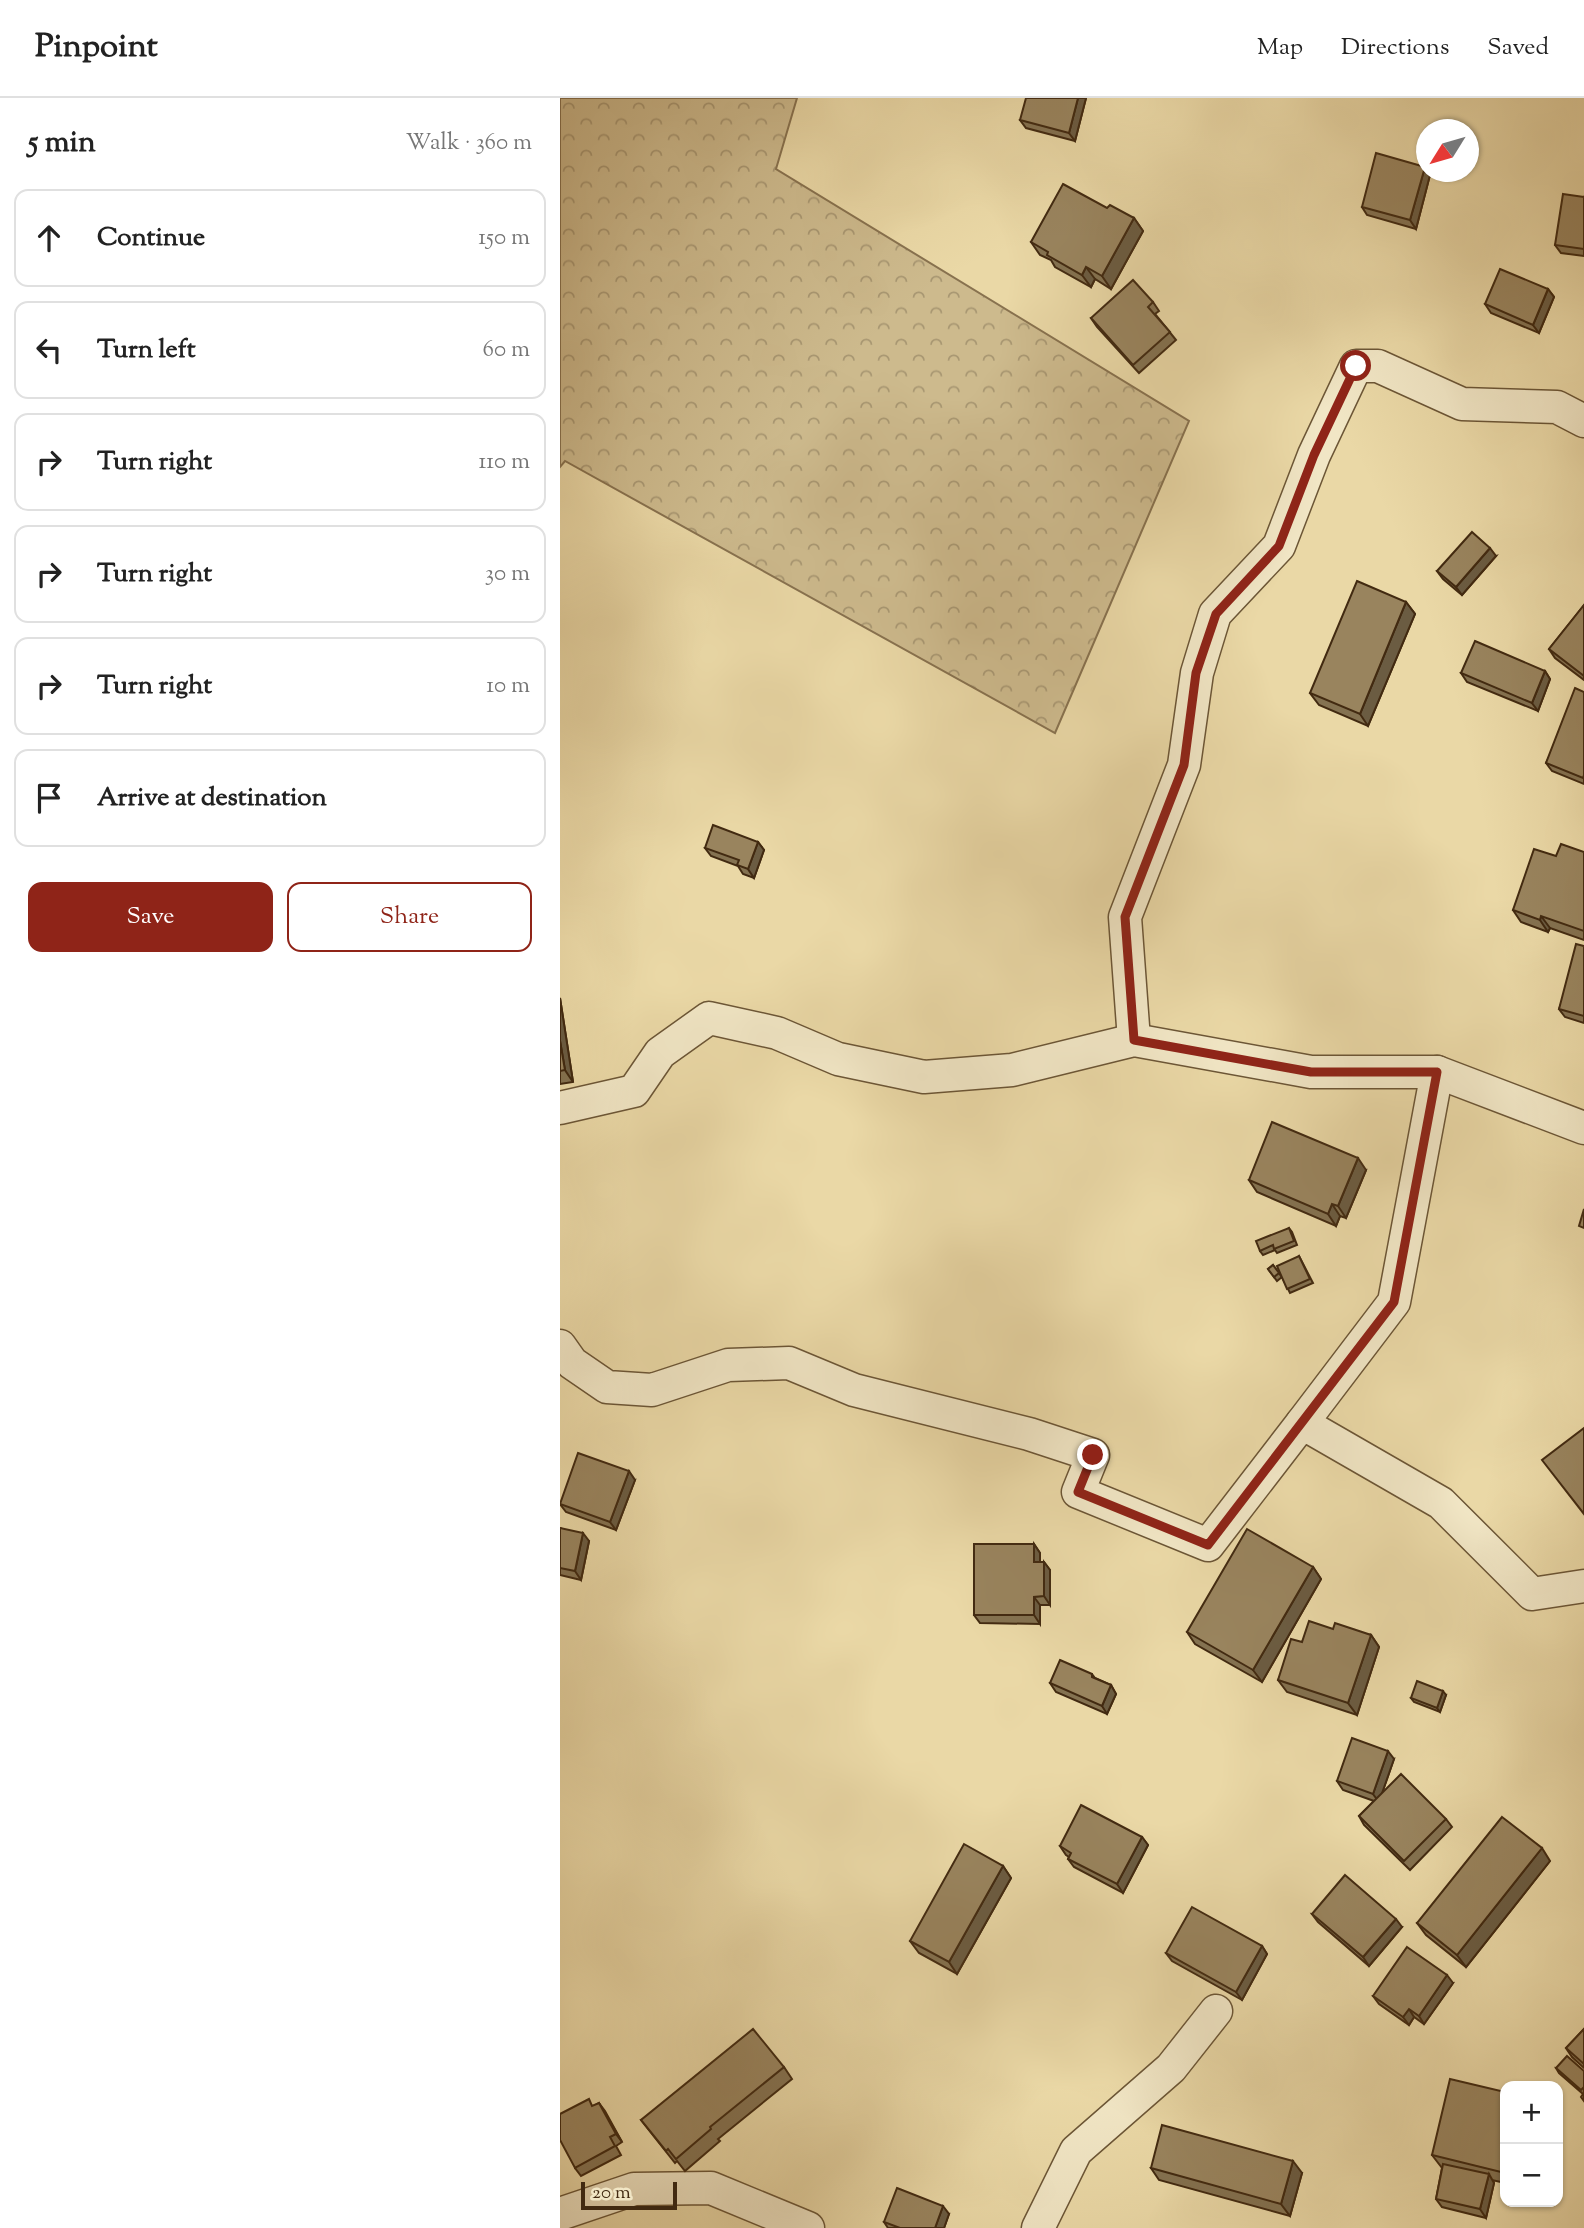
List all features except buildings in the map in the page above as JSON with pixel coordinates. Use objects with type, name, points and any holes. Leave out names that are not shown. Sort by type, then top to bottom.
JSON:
[{"type":"street","points":[[1134,1040],[1125,917],[1184,765],[1196,673],[1216,614],[1279,546],[1314,455],[1356,366],[1378,366],[1462,404],[1557,407],[1584,421]]},
{"type":"street","points":[[560,1108],[634,1091],[660,1053],[709,1018],[776,1033],[838,1059],[924,1077],[1012,1070],[1134,1040],[1311,1072],[1437,1072],[1584,1128]]},
{"type":"street","points":[[560,1346],[572,1363],[607,1387],[652,1390],[728,1365],[789,1363],[854,1390],[1029,1434],[1093,1455],[1078,1492],[1208,1545],[1394,1302],[1437,1072]]},
{"type":"street","points":[[1302,1423],[1441,1503],[1532,1594],[1584,1586]]},
{"type":"street","points":[[1038,2228],[1076,2151],[1171,2068],[1216,2011]]},
{"type":"street","points":[[560,2214],[634,2189],[711,2188],[808,2228]]},
{"type":"green space","points":[[560,98],[797,98],[776,169],[1189,421],[1055,733],[565,461],[560,467]]},
{"type":"route","points":[[1093,1455],[1078,1492],[1208,1545],[1394,1302],[1437,1072],[1311,1072],[1134,1040],[1125,917],[1184,765],[1196,673],[1216,614],[1279,546],[1314,455],[1356,366]]}]
